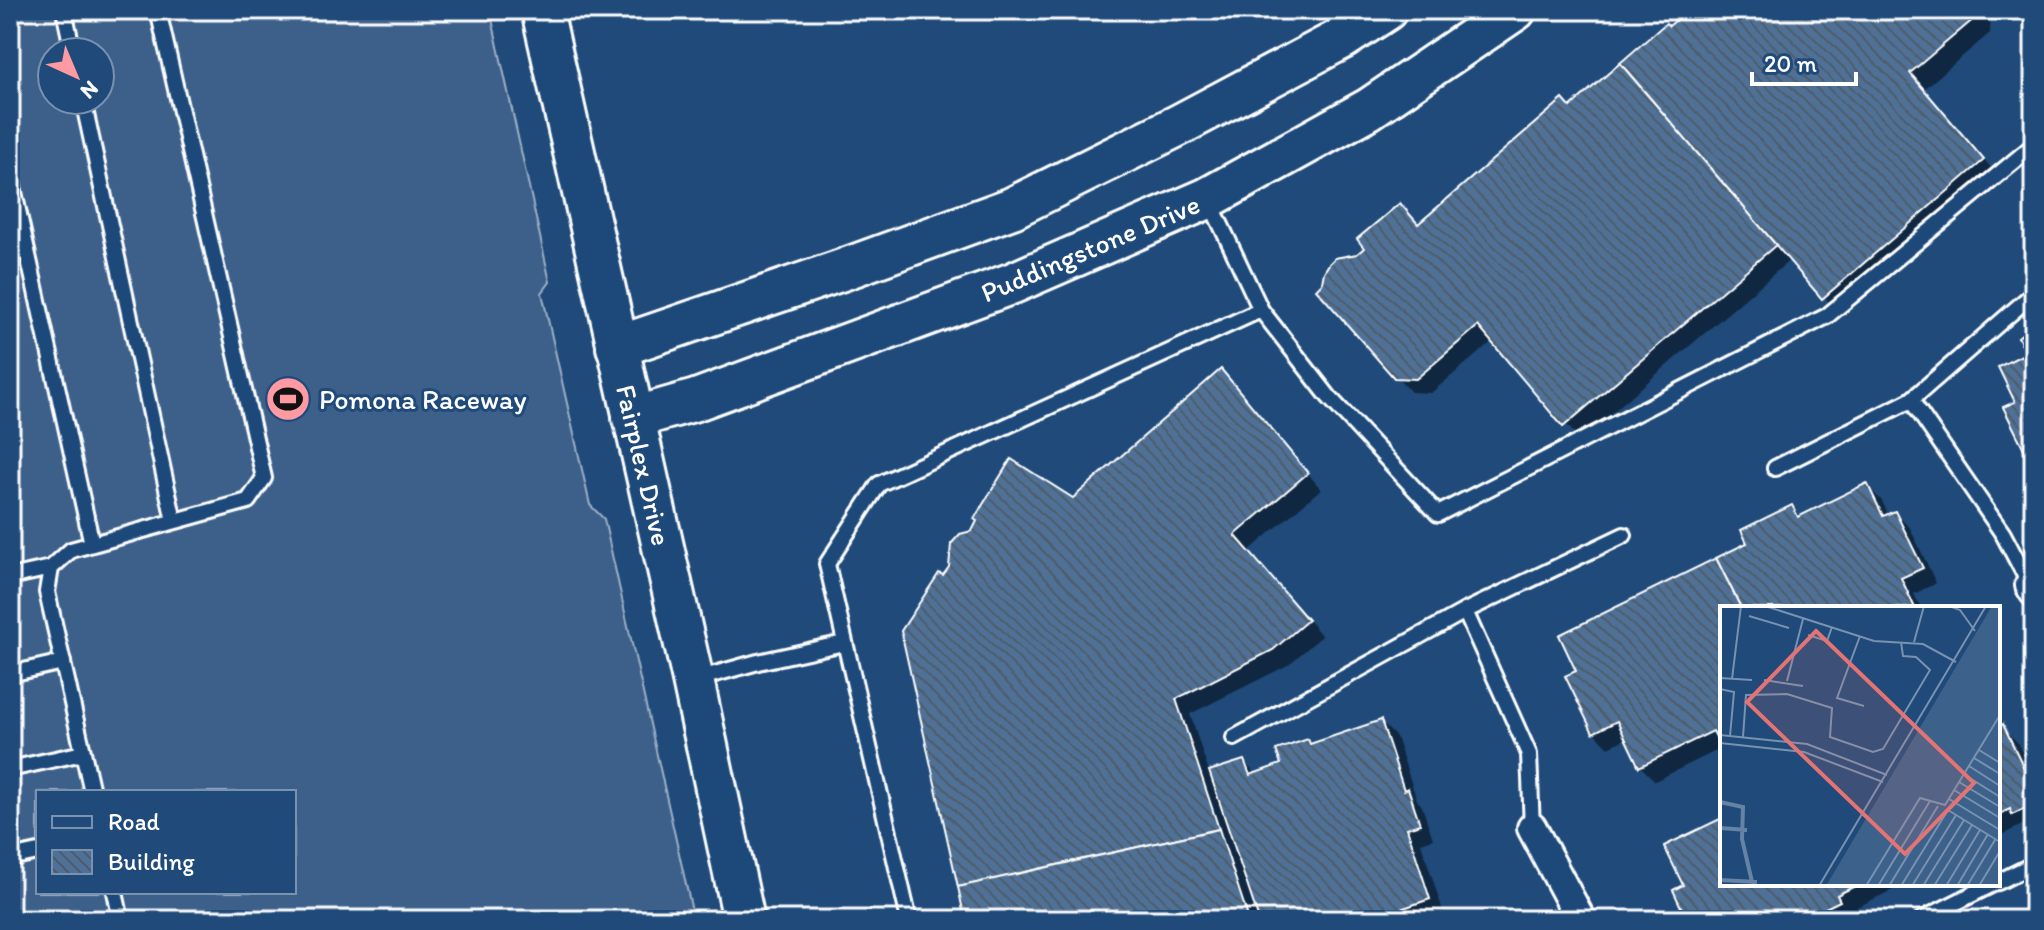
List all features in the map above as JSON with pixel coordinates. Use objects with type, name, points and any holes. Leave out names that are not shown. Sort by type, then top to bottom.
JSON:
[{"type":"street","name":"Fairplex Drive","points":[[542,10],[744,920]]},
{"type":"street","points":[[617,347],[1012,208],[1181,124],[1343,38],[1386,10]]},
{"type":"street","name":"Puddingstone Drive","points":[[633,418],[696,400],[1013,283],[1208,198],[1369,109],[1515,10]]},
{"type":"street","points":[[1532,828],[1581,920]]},
{"type":"lane","points":[[64,10],[70,36]]},
{"type":"lane","points":[[10,577],[51,568],[71,550],[248,501],[264,478],[158,10]]},
{"type":"lane","points":[[86,116],[174,521]]},
{"type":"lane","points":[[1208,198],[1261,310],[1329,397],[1438,514],[1827,316],[2034,145]]},
{"type":"lane","points":[[10,174],[92,544]]},
{"type":"lane","points":[[1775,468],[1911,400],[2034,293]]},
{"type":"lane","points":[[909,920],[827,564],[879,484],[1261,310]]},
{"type":"lane","points":[[1911,400],[2003,534],[2032,589]]},
{"type":"lane","points":[[1234,738],[1465,611],[1624,535]]},
{"type":"lane","points":[[51,568],[47,592],[92,790]]},
{"type":"lane","points":[[1465,611],[1529,754],[1532,828]]},
{"type":"lane","points":[[693,680],[844,643]]},
{"type":"lane","points":[[10,674],[63,662]]},
{"type":"lane","points":[[10,769],[83,753]]},
{"type":"lane","points":[[10,858],[36,852]]},
{"type":"lane","points":[[2000,881],[2034,864]]},
{"type":"lane","points":[[1921,920],[1990,886]]},
{"type":"lane","points":[[115,894],[121,920]]},
{"type":"shaded area","name":"Pomona Raceway","points":[[10,10],[490,10],[550,282],[542,293],[590,505],[604,519],[694,920],[10,920]]},
{"type":"building","points":[[1688,10],[1976,10],[1976,17],[1910,73],[1984,160],[1822,299],[1620,63],[1666,23],[1669,26]]},
{"type":"building","points":[[1620,63],[1776,245],[1563,427],[1478,326],[1416,379],[1394,378],[1316,289],[1322,283],[1329,264],[1335,258],[1357,254],[1364,248],[1357,239],[1400,203],[1418,224],[1563,99],[1570,107]]},
{"type":"building","points":[[2034,324],[2034,469],[2003,407],[2015,402],[1998,367],[2026,353],[2018,337]]},
{"type":"building","points":[[1221,369],[1308,473],[1235,535],[1308,620],[1273,650],[1176,699],[1219,829],[958,887],[901,631],[939,573],[943,575],[949,567],[951,544],[960,534],[972,531],[977,521],[974,519],[1011,459],[1073,498]]},
{"type":"building","points":[[1867,483],[1883,516],[1895,511],[1923,568],[1901,578],[1914,606],[1740,606],[1716,558],[1747,543],[1741,530],[1792,505],[1798,517]]},
{"type":"building","points":[[1716,558],[1740,606],[1720,606],[1720,745],[1713,731],[1639,767],[1617,721],[1593,733],[1565,676],[1576,671],[1559,635]]},
{"type":"building","points":[[1381,720],[1404,790],[1408,788],[1420,824],[1407,828],[1430,899],[1368,920],[1259,920],[1209,771],[1244,760],[1250,775],[1281,764],[1276,750],[1308,739],[1310,744]]},
{"type":"building","points":[[2003,724],[2034,789],[2034,804],[2012,815],[2010,809],[2000,814],[2000,726]]},
{"type":"building","points":[[1720,819],[1720,886],[1855,886],[1837,895],[1840,901],[1801,920],[1687,920],[1673,890],[1683,885],[1664,846]]},
{"type":"building","points":[[1219,829],[1249,920],[965,920],[958,887]]},
{"type":"place","name":"Pomona Raceway","points":[[288,399]]}]
